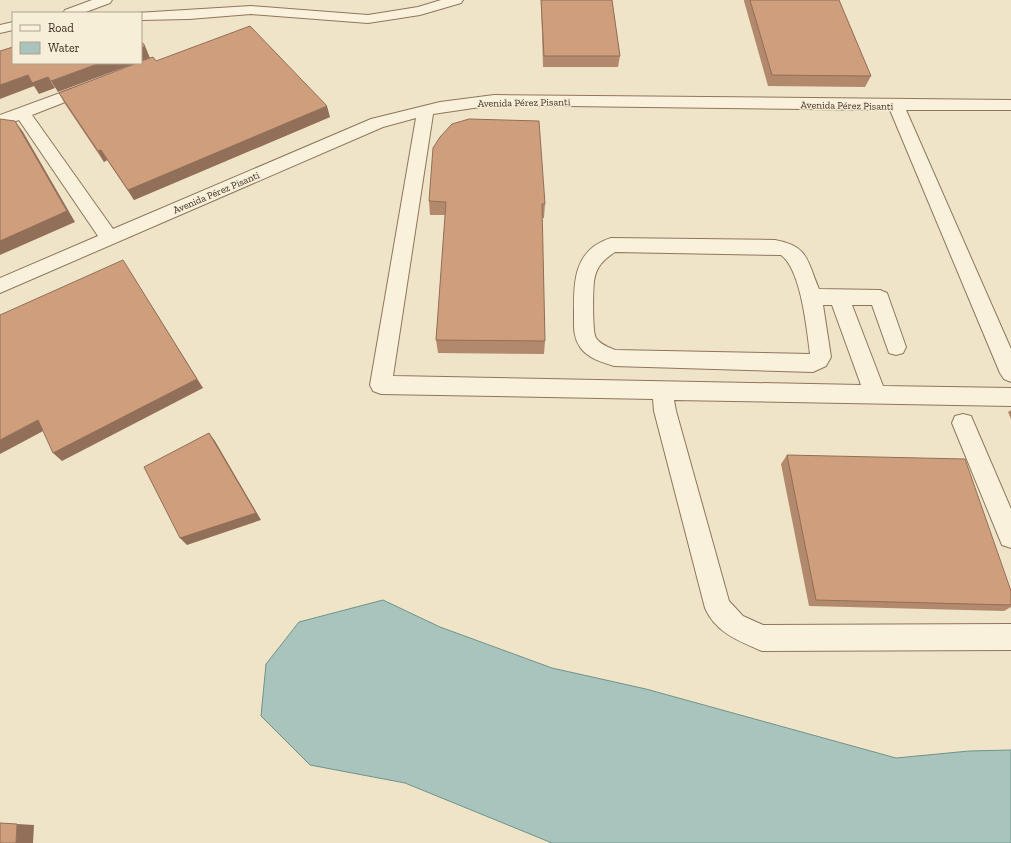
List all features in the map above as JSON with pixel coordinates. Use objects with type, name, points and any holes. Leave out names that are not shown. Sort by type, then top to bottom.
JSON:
[{"type":"street","points":[[73,12],[105,0]]},
{"type":"street","points":[[142,16],[250,10],[368,19],[420,11],[456,0]]},
{"type":"street","points":[[0,29],[12,26]]},
{"type":"street","points":[[0,34],[12,36]]},
{"type":"street","points":[[0,121],[100,83]]},
{"type":"street","name":"Avenida Pérez Pisanti","points":[[0,286],[109,237],[376,123],[440,107],[494,100],[1011,105]]},
{"type":"street","points":[[896,105],[1011,373]]},
{"type":"street","points":[[425,110],[381,385],[1011,397]]},
{"type":"street","points":[[22,113],[109,237]]},
{"type":"street","points":[[611,245],[775,247],[786,249],[795,255],[812,297],[821,357],[813,363],[614,358],[596,351],[585,337],[584,273],[590,262],[601,251],[611,245]]},
{"type":"street","points":[[812,297],[839,297],[878,290],[896,347]]},
{"type":"street","points":[[839,297],[859,348],[874,394]]},
{"type":"street","points":[[662,390],[665,411],[718,608],[734,625],[762,638],[1011,637]]},
{"type":"street","points":[[963,423],[1011,537]]},
{"type":"water","points":[[383,600],[440,627],[552,668],[646,689],[896,758],[969,751],[1011,750],[1011,843],[552,843],[405,783],[310,765],[261,716],[266,664],[299,622]]},
{"type":"building","points":[[541,0],[612,0],[620,56],[544,56]]},
{"type":"building","points":[[750,0],[839,0],[871,76],[772,75]]},
{"type":"building","points":[[250,26],[327,106],[128,190],[101,150],[98,151],[59,93],[134,64],[142,64],[142,61],[153,57],[156,61]]},
{"type":"building","points":[[12,47],[12,64],[97,64],[51,81],[48,77],[32,83],[28,75],[0,85],[0,51]]},
{"type":"building","points":[[0,119],[15,121],[67,211],[0,241]]},
{"type":"building","points":[[469,119],[539,121],[545,204],[542,204],[545,341],[436,340],[446,202],[429,201],[433,148],[440,137],[452,124]]},
{"type":"building","points":[[123,260],[197,379],[53,453],[38,420],[0,440],[0,315]]},
{"type":"building","points":[[209,433],[256,513],[180,538],[144,467]]},
{"type":"building","points":[[787,455],[965,459],[1011,591],[1011,605],[816,600]]},
{"type":"building","points":[[0,823],[17,824],[16,843],[0,843]]}]
